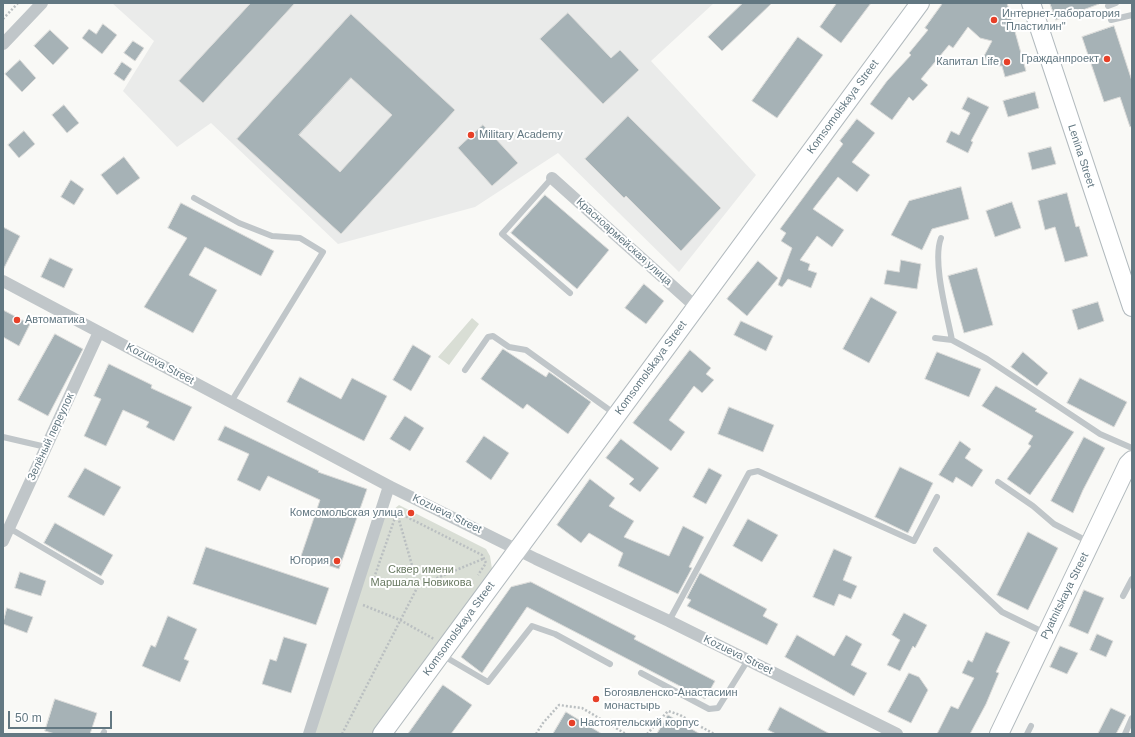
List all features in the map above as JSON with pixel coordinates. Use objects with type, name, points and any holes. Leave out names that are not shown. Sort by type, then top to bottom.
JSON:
[{"type":"street","points":[[3,44],[42,3]]},
{"type":"street","name":"Komsomolskaya Street","points":[[382,734],[437,644],[517,550],[920,3]]},
{"type":"street","name":"Lenina Street","points":[[1031,3],[1129,289],[1132,307]]},
{"type":"street","name":"Красноармейская улица","points":[[552,178],[696,307]]},
{"type":"street","name":"Kozueva Street","points":[[3,281],[389,486],[517,550],[670,621],[897,734]]},
{"type":"street","name":"Зелёный переулок","points":[[3,541],[99,332]]},
{"type":"street","name":"Pyatnitskaya Street","points":[[999,734],[1128,464],[1132,460]]},
{"type":"street","points":[[309,734],[389,486]]},
{"type":"lane","points":[[1108,6],[1116,3]]},
{"type":"lane","points":[[1111,20],[1132,15]]},
{"type":"lane","points":[[552,178],[502,234],[570,293]]},
{"type":"lane","points":[[194,198],[239,223],[272,236],[300,238],[323,252],[231,402]]},
{"type":"lane","points":[[941,238],[938,248],[941,280],[952,340]]},
{"type":"lane","points":[[465,370],[488,337],[493,336],[510,348],[526,350],[616,415]]},
{"type":"lane","points":[[935,338],[952,340],[988,359],[1100,434],[1132,448]]},
{"type":"lane","points":[[3,437],[46,447]]},
{"type":"lane","points":[[670,621],[749,473],[758,471],[914,541],[937,497]]},
{"type":"lane","points":[[998,482],[1033,506],[1054,524],[1090,543]]},
{"type":"lane","points":[[9,528],[101,582]]},
{"type":"lane","points":[[936,550],[1002,612],[1047,634]]},
{"type":"lane","points":[[1123,596],[1132,579]]},
{"type":"lane","points":[[437,644],[488,682],[532,626],[555,634],[610,664]]},
{"type":"lane","points":[[642,673],[709,710],[718,708],[748,660]]},
{"type":"lane","points":[[1125,734],[1132,718]]},
{"type":"lane","points":[[1027,734],[1031,726]]},
{"type":"path","points":[[3,19],[18,3]]},
{"type":"path","points":[[397,512],[475,551],[484,558],[486,562],[473,582]]},
{"type":"path","points":[[372,584],[397,512]]},
{"type":"path","points":[[397,512],[418,586]]},
{"type":"path","points":[[342,734],[418,586],[484,558]]},
{"type":"path","points":[[362,614],[367,599]]},
{"type":"path","points":[[352,601],[400,620],[437,644]]},
{"type":"path","points":[[536,734],[543,723],[559,705],[582,708],[626,734]]},
{"type":"path","points":[[647,734],[668,711],[680,715],[714,734]]},
{"type":"shaded area","name":"Military Academy","points":[[112,3],[714,3],[651,61],[756,175],[679,272],[558,153],[475,207],[338,244],[211,123],[177,147],[123,91],[154,41]]},
{"type":"green space","points":[[472,318],[479,324],[449,365],[438,357]]},
{"type":"green space","name":"Сквер имени Маршала Новикова","points":[[399,505],[486,549],[490,556],[492,569],[375,734],[314,734],[384,517]]},
{"type":"building","points":[[251,3],[295,3],[203,103],[179,81]]},
{"type":"building","points":[[743,3],[772,3],[722,51],[708,37]]},
{"type":"building","points":[[837,3],[871,3],[841,43],[820,27]]},
{"type":"building","points":[[943,3],[1007,3],[1026,71],[1005,77],[1002,66],[988,65],[984,56],[992,41],[980,38],[968,27],[953,48],[949,45],[921,79],[928,85],[913,101],[909,97],[892,120],[870,104],[887,81],[911,55],[909,53],[928,30],[925,28]]},
{"type":"building","points":[[1050,3],[1099,3],[1099,4],[1056,20]]},
{"type":"building","points":[[568,13],[611,58],[620,50],[639,70],[603,104],[540,39]]},
{"type":"building","points":[[351,14],[455,110],[341,234],[237,139]],"holes":[[[351,78],[392,115],[340,172],[299,135]]]},
{"type":"building","points":[[103,24],[117,35],[102,54],[82,38],[89,29],[96,34]]},
{"type":"building","name":"Гражданпроект","points":[[1114,26],[1132,81],[1132,126],[1130,127],[1120,97],[1104,102],[1082,37]]},
{"type":"building","points":[[50,30],[69,48],[53,65],[34,46]]},
{"type":"building","points":[[798,37],[823,55],[777,118],[752,101]]},
{"type":"building","points":[[133,41],[144,48],[135,61],[124,53]]},
{"type":"building","points":[[20,60],[36,78],[22,92],[5,74]]},
{"type":"building","points":[[122,62],[132,69],[124,81],[114,74]]},
{"type":"building","points":[[1035,92],[1039,108],[1008,117],[1003,101]]},
{"type":"building","points":[[968,97],[989,107],[971,141],[973,142],[968,153],[946,142],[951,131],[959,135],[970,113],[962,109]]},
{"type":"building","points":[[64,105],[79,123],[67,133],[52,115]]},
{"type":"building","points":[[628,116],[721,208],[681,251],[626,196],[624,198],[585,159]]},
{"type":"building","points":[[857,119],[875,133],[852,162],[870,175],[857,192],[838,177],[813,209],[844,230],[832,247],[817,236],[800,260],[810,264],[808,270],[817,273],[811,288],[788,279],[782,287],[778,285],[792,248],[781,241],[786,233],[780,229],[843,144],[840,141]]},
{"type":"building","points":[[483,125],[518,163],[492,186],[458,148]]},
{"type":"building","points":[[24,131],[35,144],[19,158],[8,145]]},
{"type":"building","points":[[1051,147],[1056,164],[1032,170],[1028,153]]},
{"type":"building","points":[[124,157],[140,178],[117,195],[101,175]]},
{"type":"building","points":[[71,180],[84,189],[74,205],[61,197]]},
{"type":"building","points":[[961,187],[969,219],[932,229],[922,250],[891,235],[909,201]]},
{"type":"building","points":[[1067,193],[1076,227],[1079,226],[1088,256],[1065,262],[1055,227],[1045,230],[1038,201]]},
{"type":"building","points":[[545,195],[609,250],[577,289],[511,233]]},
{"type":"building","points":[[1012,202],[1021,228],[995,237],[986,211]]},
{"type":"building","points":[[181,203],[274,251],[261,276],[205,247],[189,275],[217,290],[193,333],[144,307],[187,238],[168,228]]},
{"type":"building","points":[[3,227],[20,236],[3,270]]},
{"type":"building","points":[[50,258],[73,269],[64,288],[41,277]]},
{"type":"building","points":[[901,260],[921,264],[917,289],[884,284],[887,270],[899,272]]},
{"type":"building","points":[[758,261],[778,278],[747,316],[727,299]]},
{"type":"building","points":[[977,268],[993,325],[964,333],[948,276]]},
{"type":"building","points":[[644,284],[664,301],[646,324],[625,308]]},
{"type":"building","points":[[871,297],[897,312],[869,363],[843,349]]},
{"type":"building","points":[[1098,302],[1104,321],[1078,330],[1072,310]]},
{"type":"building","points":[[3,310],[30,324],[19,346],[3,337]]},
{"type":"building","points":[[741,321],[773,336],[766,351],[734,335]]},
{"type":"building","points":[[55,334],[83,349],[48,416],[18,400]]},
{"type":"building","points":[[413,345],[431,356],[411,391],[393,380]]},
{"type":"building","points":[[503,349],[546,377],[549,372],[591,402],[568,434],[527,404],[523,409],[481,379]]},
{"type":"building","points":[[690,350],[711,368],[706,374],[714,380],[702,393],[694,386],[669,420],[685,432],[671,451],[633,423]]},
{"type":"building","points":[[937,352],[981,369],[969,397],[925,379]]},
{"type":"building","points":[[1023,352],[1048,373],[1037,386],[1011,367]]},
{"type":"building","points":[[109,364],[152,385],[151,388],[192,407],[174,441],[146,427],[149,422],[123,410],[106,446],[84,436],[101,399],[94,396]]},
{"type":"building","points":[[300,377],[341,399],[352,378],[387,396],[364,441],[287,402]]},
{"type":"building","points":[[1080,378],[1127,402],[1114,427],[1067,403]]},
{"type":"building","points":[[996,386],[1037,409],[1035,411],[1074,432],[1030,495],[1007,479],[1031,446],[1028,444],[1033,436],[982,406]]},
{"type":"building","points":[[729,407],[774,425],[763,452],[718,434]]},
{"type":"building","points":[[405,416],[424,428],[410,451],[390,439]]},
{"type":"building","points":[[225,426],[319,471],[318,472],[367,489],[339,569],[301,556],[320,500],[268,476],[260,491],[237,480],[249,454],[218,440]]},
{"type":"building","points":[[484,436],[509,453],[491,480],[466,462]]},
{"type":"building","points":[[1084,437],[1105,448],[1073,513],[1051,501]]},
{"type":"building","points":[[621,439],[659,468],[640,492],[629,484],[634,479],[606,458]]},
{"type":"building","points":[[960,441],[971,449],[965,458],[983,470],[972,487],[956,477],[953,483],[939,475]]},
{"type":"building","points":[[900,467],[933,483],[908,533],[875,517]]},
{"type":"building","points":[[85,468],[121,487],[104,516],[68,497]]},
{"type":"building","points":[[709,468],[722,475],[706,504],[693,497]]},
{"type":"building","points":[[590,479],[615,498],[609,506],[634,521],[624,537],[669,556],[683,526],[704,537],[689,567],[692,568],[678,594],[618,566],[623,553],[589,533],[581,543],[557,525]]},
{"type":"building","points":[[748,519],[778,535],[762,562],[733,546]]},
{"type":"building","points":[[55,523],[113,555],[101,576],[44,543]]},
{"type":"building","points":[[1028,532],[1058,548],[1028,610],[997,595]]},
{"type":"building","points":[[206,547],[329,588],[316,625],[193,584]]},
{"type":"building","points":[[834,549],[852,557],[843,580],[857,586],[851,599],[839,594],[834,606],[813,597]]},
{"type":"building","points":[[20,572],[46,581],[41,596],[15,588]]},
{"type":"building","points":[[700,573],[767,609],[763,616],[778,624],[767,645],[687,606],[691,600],[687,598]]},
{"type":"building","points":[[531,582],[636,636],[634,639],[715,681],[705,699],[527,607],[482,673],[461,657],[511,587]]},
{"type":"building","points":[[1084,590],[1104,598],[1088,634],[1069,626]]},
{"type":"building","points":[[7,608],[33,617],[27,633],[3,624]]},
{"type":"building","points":[[904,613],[927,625],[915,648],[913,646],[900,671],[887,665],[900,640],[892,635]]},
{"type":"building","points":[[168,616],[197,629],[184,659],[189,661],[180,682],[142,666],[151,645],[155,647]]},
{"type":"building","points":[[986,632],[1010,642],[996,672],[999,673],[986,704],[970,734],[937,734],[951,706],[958,709],[974,678],[962,673],[968,660],[972,662]]},
{"type":"building","points":[[1097,634],[1113,641],[1106,657],[1090,650]]},
{"type":"building","points":[[797,635],[834,656],[846,635],[862,644],[851,665],[867,673],[854,696],[785,657]]},
{"type":"building","points":[[284,637],[307,644],[291,693],[262,684],[270,659],[276,661]]},
{"type":"building","points":[[1060,646],[1078,653],[1067,674],[1050,667]]},
{"type":"building","points":[[909,673],[919,677],[928,690],[911,723],[888,712]]},
{"type":"building","points":[[443,685],[472,705],[451,734],[408,734]]},
{"type":"building","points":[[55,699],[97,713],[90,734],[55,734],[45,731]]},
{"type":"building","points":[[780,707],[830,734],[776,734],[768,730]]},
{"type":"building","points":[[1111,708],[1126,715],[1116,734],[1098,734]]},
{"type":"building","name":"Настоятельский корпус","points":[[566,712],[602,734],[553,734]]},
{"type":"building","name":"Настоятельский корпус","points":[[668,715],[700,734],[657,734]]},
{"type":"place","name":"Интернет-лаборатория \"Пластилин\"","points":[[994,20]]},
{"type":"place","name":"Гражданпроект","points":[[1107,59]]},
{"type":"place","name":"Капитал Life","points":[[1007,62]]},
{"type":"place","name":"Military Academy","points":[[471,135]]},
{"type":"place","name":"Автоматика","points":[[17,320]]},
{"type":"place","name":"Комсомольская улица","points":[[411,513]]},
{"type":"place","name":"Югория","points":[[337,561]]},
{"type":"place","name":"Богоявленско-Анастасиин монастырь","points":[[596,699]]},
{"type":"place","name":"Настоятельский корпус","points":[[572,723]]}]
